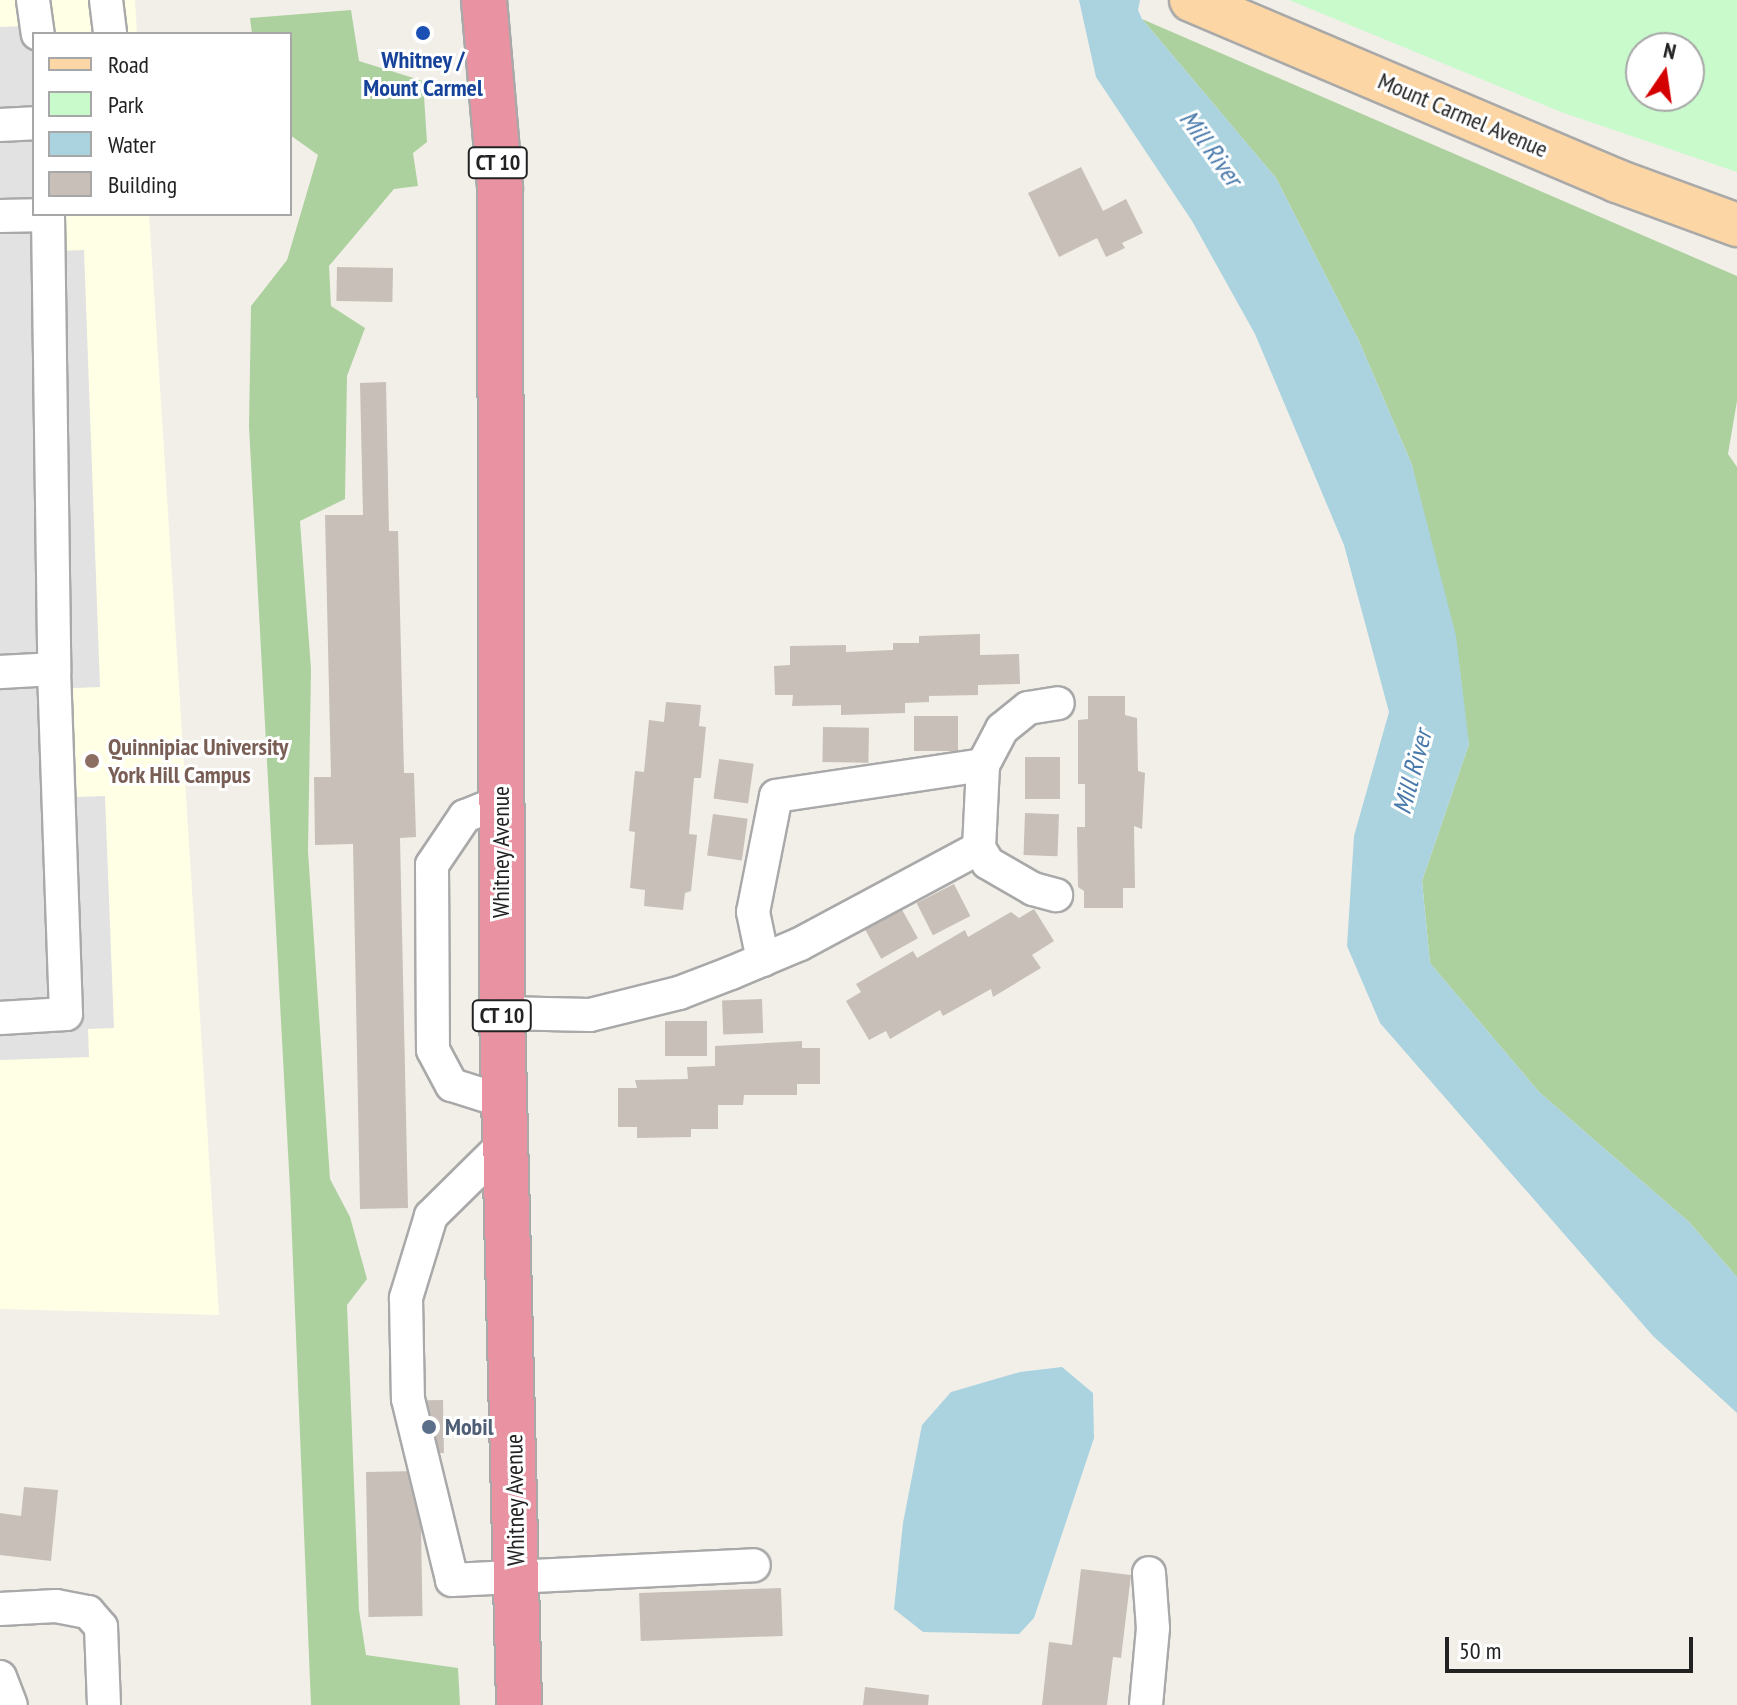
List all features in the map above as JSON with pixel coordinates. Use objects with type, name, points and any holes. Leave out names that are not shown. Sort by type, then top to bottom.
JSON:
[{"type":"highway","name":"Whitney Avenue","points":[[484,0],[500,187],[502,1013],[519,1705]]},
{"type":"main road","name":"Mount Carmel Avenue","points":[[1191,0],[1617,181],[1737,225]]},
{"type":"lane","points":[[33,0],[38,32]]},
{"type":"lane","points":[[106,0],[110,32]]},
{"type":"lane","points":[[0,125],[32,123]]},
{"type":"lane","points":[[0,216],[32,215]]},
{"type":"lane","points":[[0,1018],[66,1014],[54,669],[48,216]]},
{"type":"lane","points":[[0,672],[54,669]]},
{"type":"lane","points":[[1056,895],[1033,889],[988,863],[979,848],[983,765],[1002,729],[1028,708],[1058,703]]},
{"type":"lane","points":[[763,960],[753,912],[776,796],[983,765]]},
{"type":"lane","points":[[500,802],[465,816],[432,865],[433,1050],[452,1085],[506,1122],[431,1216],[406,1298],[408,1399],[452,1580],[754,1565]]},
{"type":"lane","points":[[502,1013],[590,1015],[679,993],[800,944],[979,848]]},
{"type":"lane","points":[[1146,1705],[1153,1628],[1149,1573]]},
{"type":"lane","points":[[0,1609],[56,1606],[88,1612],[101,1627],[104,1705]]},
{"type":"lane","points":[[0,1677],[11,1705]]},
{"type":"shaded area","name":"Quinnipiac University York Hill Campus","points":[[0,0],[135,0],[137,32],[32,32],[32,216],[149,216],[219,1315],[0,1309]]},
{"type":"shaded area","points":[[50,25],[32,32],[32,216],[35,216],[57,251],[84,250],[100,687],[73,688],[77,797],[105,796],[114,1028],[88,1029],[89,1057],[0,1060],[0,27]]},
{"type":"green space","points":[[1289,0],[1737,0],[1737,172],[1561,112]]},
{"type":"green space","points":[[351,10],[359,61],[423,81],[427,142],[413,153],[418,186],[394,189],[329,266],[331,306],[365,328],[347,376],[345,499],[300,521],[311,669],[308,851],[330,1179],[350,1217],[367,1279],[347,1305],[359,1610],[366,1655],[458,1668],[460,1705],[311,1705],[290,1189],[249,427],[251,306],[287,260],[318,155],[292,136],[292,32],[252,32],[250,18]]},
{"type":"green space","points":[[1142,19],[1737,276],[1737,401],[1728,454],[1737,467],[1737,1277],[1689,1222],[1539,1092],[1430,963],[1422,881],[1469,744],[1412,465],[1359,341],[1276,178]]},
{"type":"water","name":"Mill River","points":[[1079,0],[1140,0],[1138,10],[1142,19],[1276,178],[1359,341],[1412,465],[1456,636],[1469,744],[1422,881],[1430,963],[1539,1092],[1689,1222],[1737,1277],[1737,1413],[1653,1336],[1380,1023],[1347,946],[1354,836],[1389,712],[1344,545],[1255,334],[1192,221],[1096,77]]},
{"type":"water","points":[[1062,1367],[1093,1393],[1094,1438],[1034,1618],[1019,1634],[923,1632],[894,1609],[903,1523],[922,1425],[951,1392],[1020,1372]]},
{"type":"building","points":[[1081,167],[1103,211],[1126,199],[1143,233],[1122,243],[1125,248],[1106,257],[1097,238],[1059,257],[1028,193]]},
{"type":"building","points":[[337,267],[393,268],[392,302],[336,301]]},
{"type":"building","points":[[386,382],[389,531],[398,531],[404,773],[414,773],[416,837],[400,838],[408,1208],[360,1209],[353,844],[315,845],[314,777],[331,777],[325,515],[363,515],[360,383]]},
{"type":"building","points":[[980,634],[980,655],[1019,654],[1020,684],[978,685],[978,695],[929,696],[929,702],[905,703],[905,713],[841,715],[841,705],[792,706],[793,695],[775,695],[774,666],[790,665],[790,646],[846,645],[846,652],[893,650],[893,643],[919,643],[919,636]]},
{"type":"building","points":[[1088,696],[1125,696],[1125,715],[1137,718],[1138,771],[1145,773],[1142,829],[1134,826],[1135,888],[1123,888],[1123,908],[1084,908],[1084,891],[1078,887],[1077,827],[1085,827],[1085,784],[1078,784],[1078,720],[1088,719]]},
{"type":"building","points":[[666,702],[701,705],[699,726],[706,727],[701,778],[694,778],[689,834],[697,835],[691,891],[685,893],[683,910],[644,906],[645,890],[630,888],[635,832],[629,831],[635,771],[644,772],[649,720],[664,722]]},
{"type":"building","points":[[914,716],[958,716],[958,751],[914,751]]},
{"type":"building","points":[[823,727],[869,728],[868,763],[822,762]]},
{"type":"building","points":[[1025,757],[1060,757],[1060,799],[1025,799]]},
{"type":"building","points":[[719,759],[754,764],[748,803],[713,799]]},
{"type":"building","points":[[1025,813],[1059,814],[1058,856],[1024,855]]},
{"type":"building","points":[[713,814],[748,819],[742,860],[707,856]]},
{"type":"building","points":[[954,884],[970,916],[933,935],[917,903]]},
{"type":"building","points":[[900,906],[918,938],[881,959],[863,926]]},
{"type":"building","points":[[1034,909],[1054,941],[1032,955],[1041,968],[993,997],[991,989],[943,1016],[940,1010],[890,1039],[886,1031],[869,1040],[846,1001],[861,992],[856,984],[913,951],[917,958],[965,930],[968,937],[1011,912],[1019,918]]},
{"type":"building","points":[[762,999],[763,1033],[723,1034],[722,1000]]},
{"type":"building","points":[[665,1021],[707,1021],[707,1056],[665,1056]]},
{"type":"building","points":[[802,1041],[802,1048],[820,1048],[820,1084],[797,1084],[797,1095],[744,1095],[743,1105],[718,1105],[718,1129],[691,1129],[691,1137],[637,1138],[637,1127],[618,1127],[618,1088],[637,1088],[635,1080],[688,1079],[687,1067],[715,1066],[715,1046]]},
{"type":"building","name":"Mobil","points":[[443,1400],[444,1453],[414,1454],[413,1401]]},
{"type":"building","points":[[420,1471],[423,1616],[369,1617],[366,1472]]},
{"type":"building","points":[[24,1487],[58,1490],[51,1561],[0,1555],[0,1513],[21,1516]]},
{"type":"building","points":[[1081,1569],[1131,1575],[1121,1658],[1113,1657],[1107,1705],[1042,1705],[1049,1642],[1072,1645]]},
{"type":"building","points":[[781,1588],[783,1636],[641,1641],[639,1593]]},
{"type":"building","points":[[865,1687],[929,1695],[928,1705],[863,1705]]},
{"type":"place","name":"Whitney / Mount Carmel","points":[[423,33]]},
{"type":"place","name":"Quinnipiac University York Hill Campus","points":[[92,761]]},
{"type":"place","name":"Mobil","points":[[429,1427]]}]
